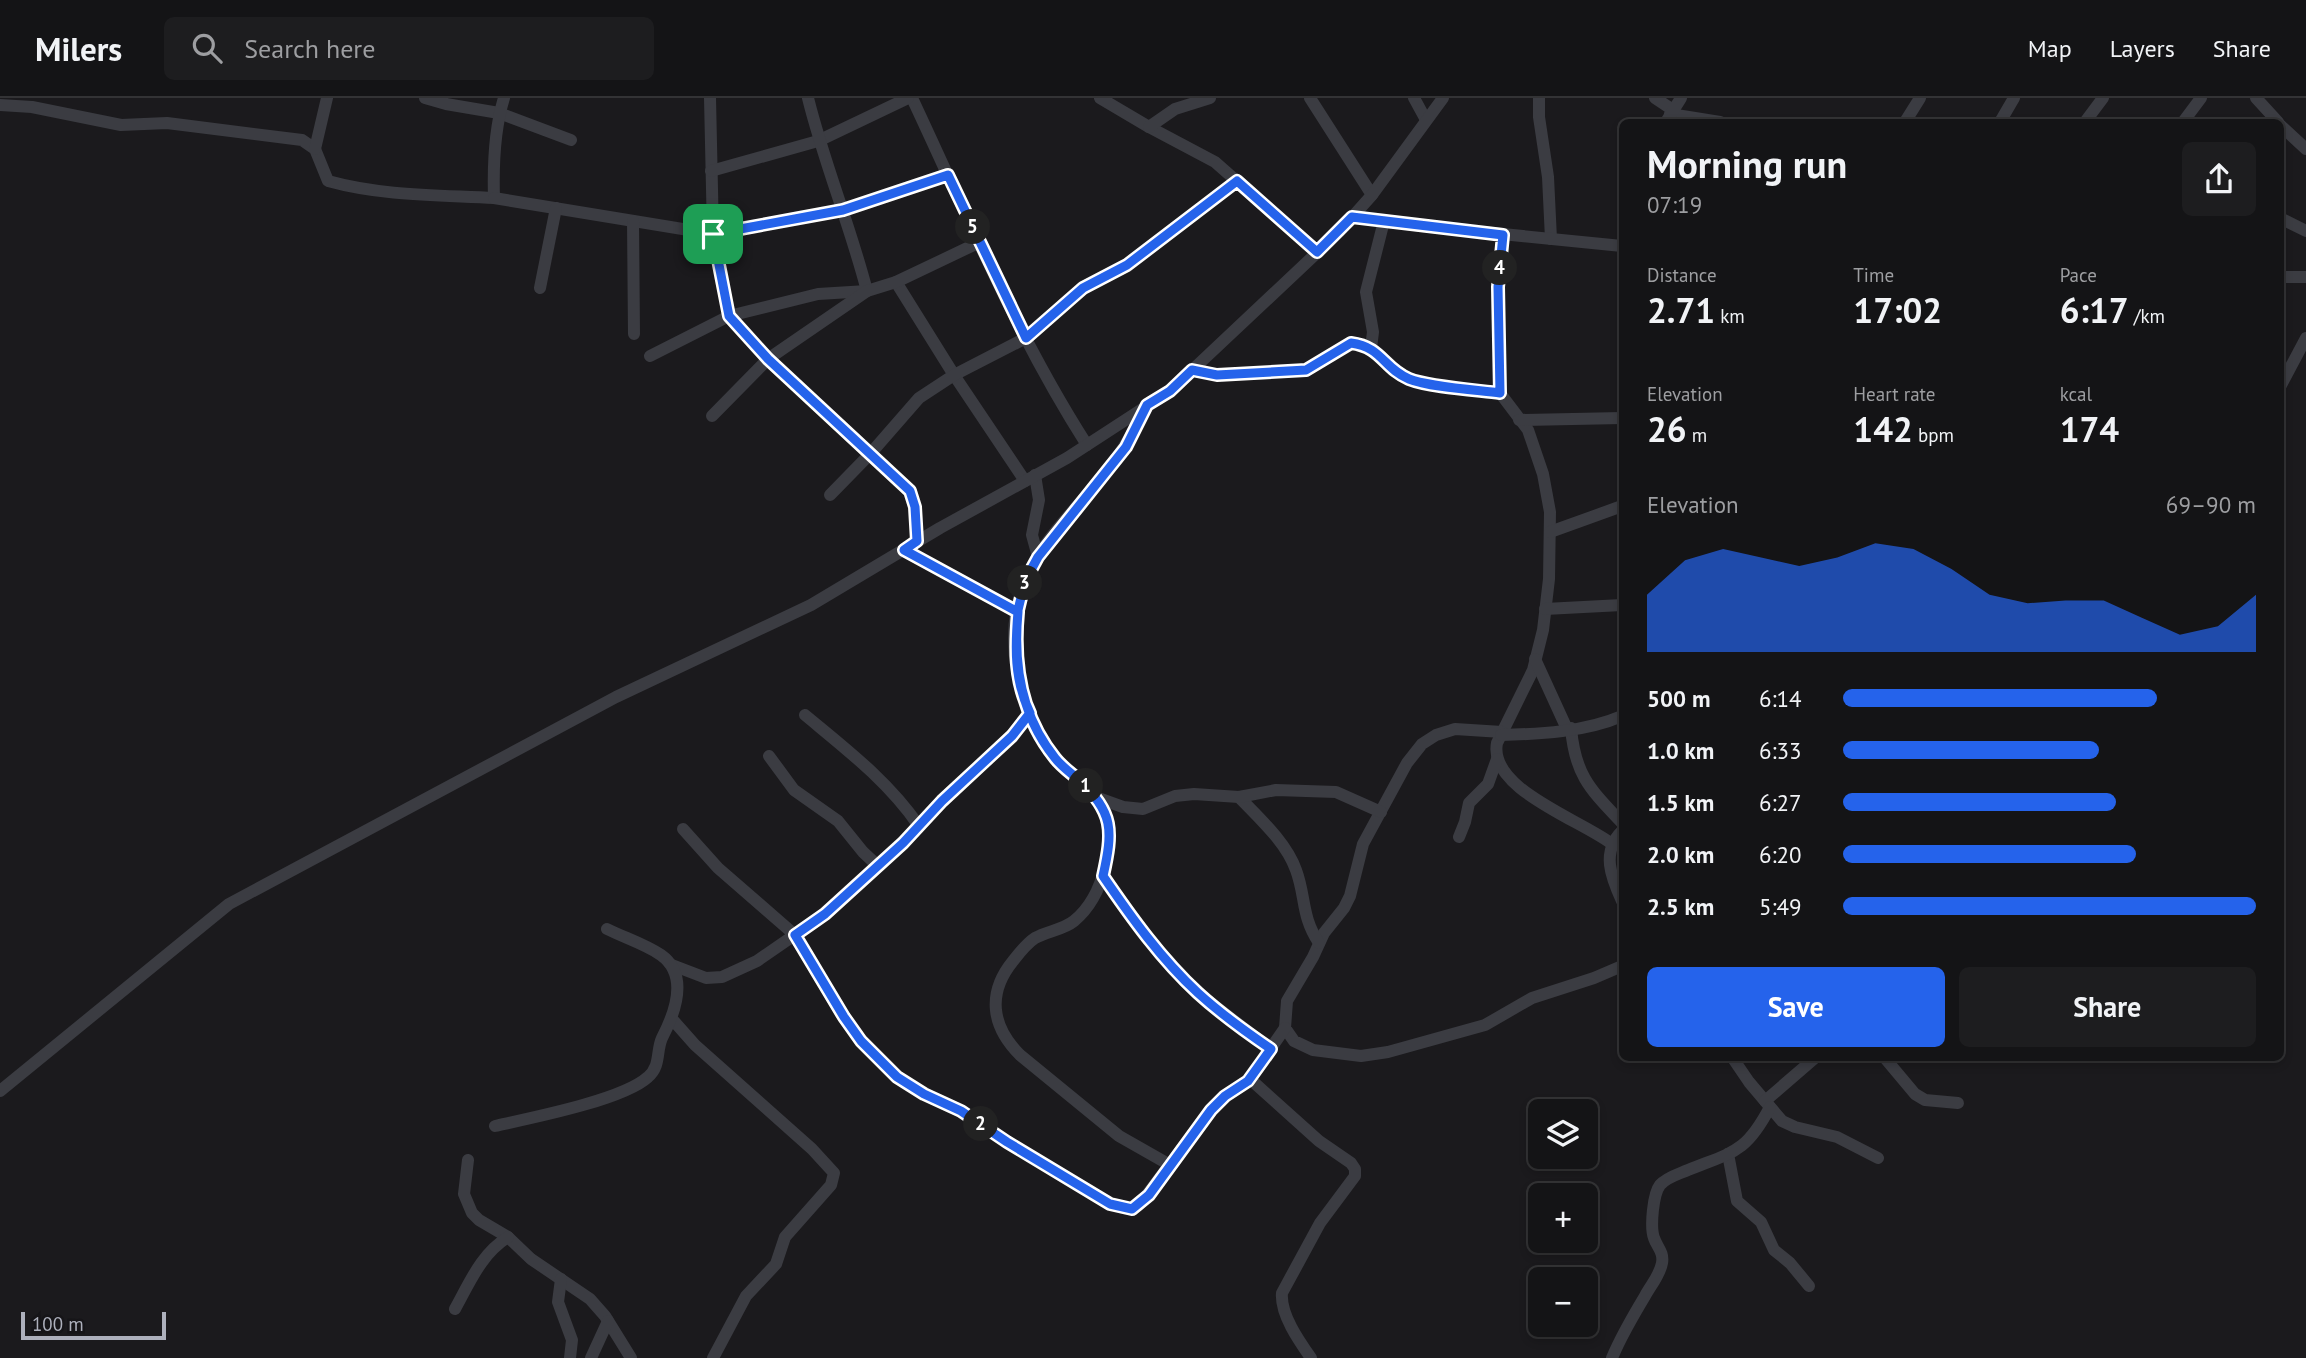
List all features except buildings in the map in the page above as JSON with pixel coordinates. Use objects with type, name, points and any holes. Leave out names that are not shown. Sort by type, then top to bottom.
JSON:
[{"type":"street","points":[[327,98],[315,149],[328,181],[407,194],[494,198],[713,234],[843,210],[948,175]]},
{"type":"street","points":[[425,98],[499,113],[572,140]]},
{"type":"street","points":[[494,198],[493,170],[499,113],[504,98]]},
{"type":"street","points":[[710,98],[713,234],[729,316],[768,359],[910,491],[915,507],[917,541]]},
{"type":"street","points":[[808,98],[818,141],[843,210],[867,291]]},
{"type":"street","points":[[711,171],[818,141],[910,98],[1054,393],[1087,445]]},
{"type":"street","points":[[1100,98],[1215,162],[1317,252]]},
{"type":"street","points":[[1149,127],[1175,110],[1210,98]]},
{"type":"street","points":[[1310,98],[1371,195]]},
{"type":"street","points":[[1414,98],[1426,120]]},
{"type":"street","points":[[0,1091],[229,904],[616,697],[811,605],[917,541],[1087,445],[1170,391],[1352,217],[1443,98]]},
{"type":"street","points":[[1539,98],[1539,117],[1548,177],[1551,239]]},
{"type":"street","points":[[1655,98],[1670,116],[1695,119]]},
{"type":"street","points":[[1670,116],[1681,98]]},
{"type":"street","points":[[1907,119],[1920,98]]},
{"type":"street","points":[[2002,119],[2014,98]]},
{"type":"street","points":[[2087,119],[2103,98]]},
{"type":"street","points":[[2186,119],[2201,98]]},
{"type":"street","points":[[2256,98],[2275,119]]},
{"type":"street","points":[[0,105],[32,107],[121,125],[167,123],[302,141],[315,149]]},
{"type":"street","points":[[2284,129],[2306,149]]},
{"type":"street","points":[[830,495],[919,398],[954,375],[1026,338],[1083,288],[1127,265],[1237,181]]},
{"type":"street","points":[[540,288],[556,208]]},
{"type":"street","points":[[1352,217],[1619,246]]},
{"type":"street","points":[[2284,220],[2306,231]]},
{"type":"street","points":[[633,221],[634,334]]},
{"type":"street","points":[[1371,348],[1373,332],[1366,292],[1384,221]]},
{"type":"street","points":[[1503,235],[1498,287],[1500,393],[1528,430],[1543,474],[1550,512],[1550,532],[1549,579],[1535,659],[1495,752],[1505,774],[1520,788],[1598,832],[1612,844]]},
{"type":"street","points":[[650,356],[729,316],[818,294],[867,291],[896,282],[980,242]]},
{"type":"street","points":[[2284,277],[2306,277]]},
{"type":"street","points":[[896,282],[954,375],[1030,478],[1039,500],[1032,535],[1038,557]]},
{"type":"street","points":[[712,416],[768,359],[867,291]]},
{"type":"street","points":[[2293,367],[2306,338]]},
{"type":"street","points":[[1192,370],[1217,375],[1298,372],[1313,367],[1351,343],[1371,348],[1392,369],[1410,379],[1500,393]]},
{"type":"street","points":[[1147,405],[1126,447],[1038,557],[1025,581],[1018,612],[1015,646],[1018,680],[1023,699],[1055,758],[1098,798],[1104,807],[1109,825],[1109,842],[1103,876],[1094,897],[1073,921],[1033,940],[1010,965],[997,987],[997,1014],[1007,1042],[1039,1072],[1119,1136],[1170,1165]]},
{"type":"street","points":[[1519,420],[1619,418]]},
{"type":"street","points":[[1550,532],[1619,507]]},
{"type":"street","points":[[904,550],[1018,612]]},
{"type":"street","points":[[1545,609],[1619,605]]},
{"type":"street","points":[[1535,659],[1569,729],[1583,779],[1619,820]]},
{"type":"street","points":[[607,929],[661,955],[672,965],[706,978],[722,977],[757,961],[825,914],[878,866],[1012,736],[1030,713]]},
{"type":"street","points":[[805,715],[874,772],[902,802],[919,826]]},
{"type":"street","points":[[683,829],[718,868],[795,935],[861,1041],[897,1077],[924,1094],[961,1111],[1110,1204],[1132,1209],[1139,1205],[1211,1110],[1225,1096],[1250,1079],[1285,1028],[1287,1001],[1314,957],[1319,943],[1350,896],[1363,844],[1407,763],[1422,744],[1436,735],[1455,729],[1501,734],[1546,733],[1619,718]]},
{"type":"street","points":[[769,757],[794,790],[838,821],[878,866]]},
{"type":"street","points":[[1459,837],[1469,803],[1488,784],[1497,760]]},
{"type":"street","points":[[1098,798],[1123,807],[1143,809],[1185,795],[1239,797],[1276,790],[1336,792],[1381,812]]},
{"type":"street","points":[[1239,797],[1290,855],[1298,874],[1306,918],[1319,943]]},
{"type":"street","points":[[1619,835],[1608,855],[1619,894]]},
{"type":"street","points":[[1103,876],[1151,942],[1198,993],[1271,1049]]},
{"type":"street","points":[[495,1126],[600,1099],[622,1092],[648,1078],[655,1069],[661,1040],[672,1019],[678,988],[672,965]]},
{"type":"street","points":[[1285,1028],[1294,1041],[1313,1050],[1361,1056],[1388,1052],[1485,1025],[1532,998],[1619,967]]},
{"type":"street","points":[[672,1019],[695,1045],[834,1173],[831,1185],[785,1237],[776,1264],[746,1296],[713,1358]]},
{"type":"street","points":[[1735,1061],[1782,1121],[1795,1127],[1838,1137],[1878,1158]]},
{"type":"street","points":[[1612,1358],[1619,1340],[1658,1274],[1662,1261],[1662,1251],[1654,1240],[1652,1229],[1657,1190],[1664,1181],[1728,1154],[1746,1143],[1756,1134],[1768,1104],[1812,1061]]},
{"type":"street","points":[[1887,1061],[1915,1094],[1925,1100],[1958,1103]]},
{"type":"street","points":[[1250,1079],[1319,1141],[1351,1163],[1355,1170],[1355,1177],[1320,1223],[1282,1293],[1281,1300],[1285,1310],[1311,1358]]},
{"type":"street","points":[[1728,1154],[1737,1201],[1761,1222],[1774,1250],[1809,1286]]},
{"type":"street","points":[[468,1160],[464,1194],[472,1213],[508,1237],[531,1259],[590,1299],[608,1321],[631,1358]]},
{"type":"street","points":[[454,1309],[484,1256],[508,1237]]},
{"type":"street","points":[[561,1279],[558,1302],[572,1340],[570,1358]]},
{"type":"street","points":[[591,1358],[608,1321]]},
{"type":"route","points":[[713,234],[729,316],[768,359],[910,491],[915,507],[917,541],[904,550],[1018,612],[1015,646],[1018,680],[1023,699],[1055,758],[1095,795],[1104,807],[1109,825],[1109,842],[1103,876],[1151,942],[1198,993],[1271,1049],[1248,1081],[1225,1096],[1211,1110],[1149,1195],[1132,1209],[1110,1204],[961,1111],[924,1094],[897,1077],[861,1041],[795,935],[861,883],[942,801],[1012,736],[1030,713],[1023,699],[1018,680],[1015,646],[1018,612],[1018,610],[1025,581],[1038,557],[1068,517],[1126,447],[1147,405],[1170,391],[1192,370],[1217,375],[1298,372],[1313,367],[1351,343],[1371,348],[1392,369],[1410,379],[1500,393],[1498,287],[1503,235],[1352,217],[1317,252],[1237,181],[1127,265],[1083,288],[1026,338],[948,175],[843,210],[713,234]]}]
